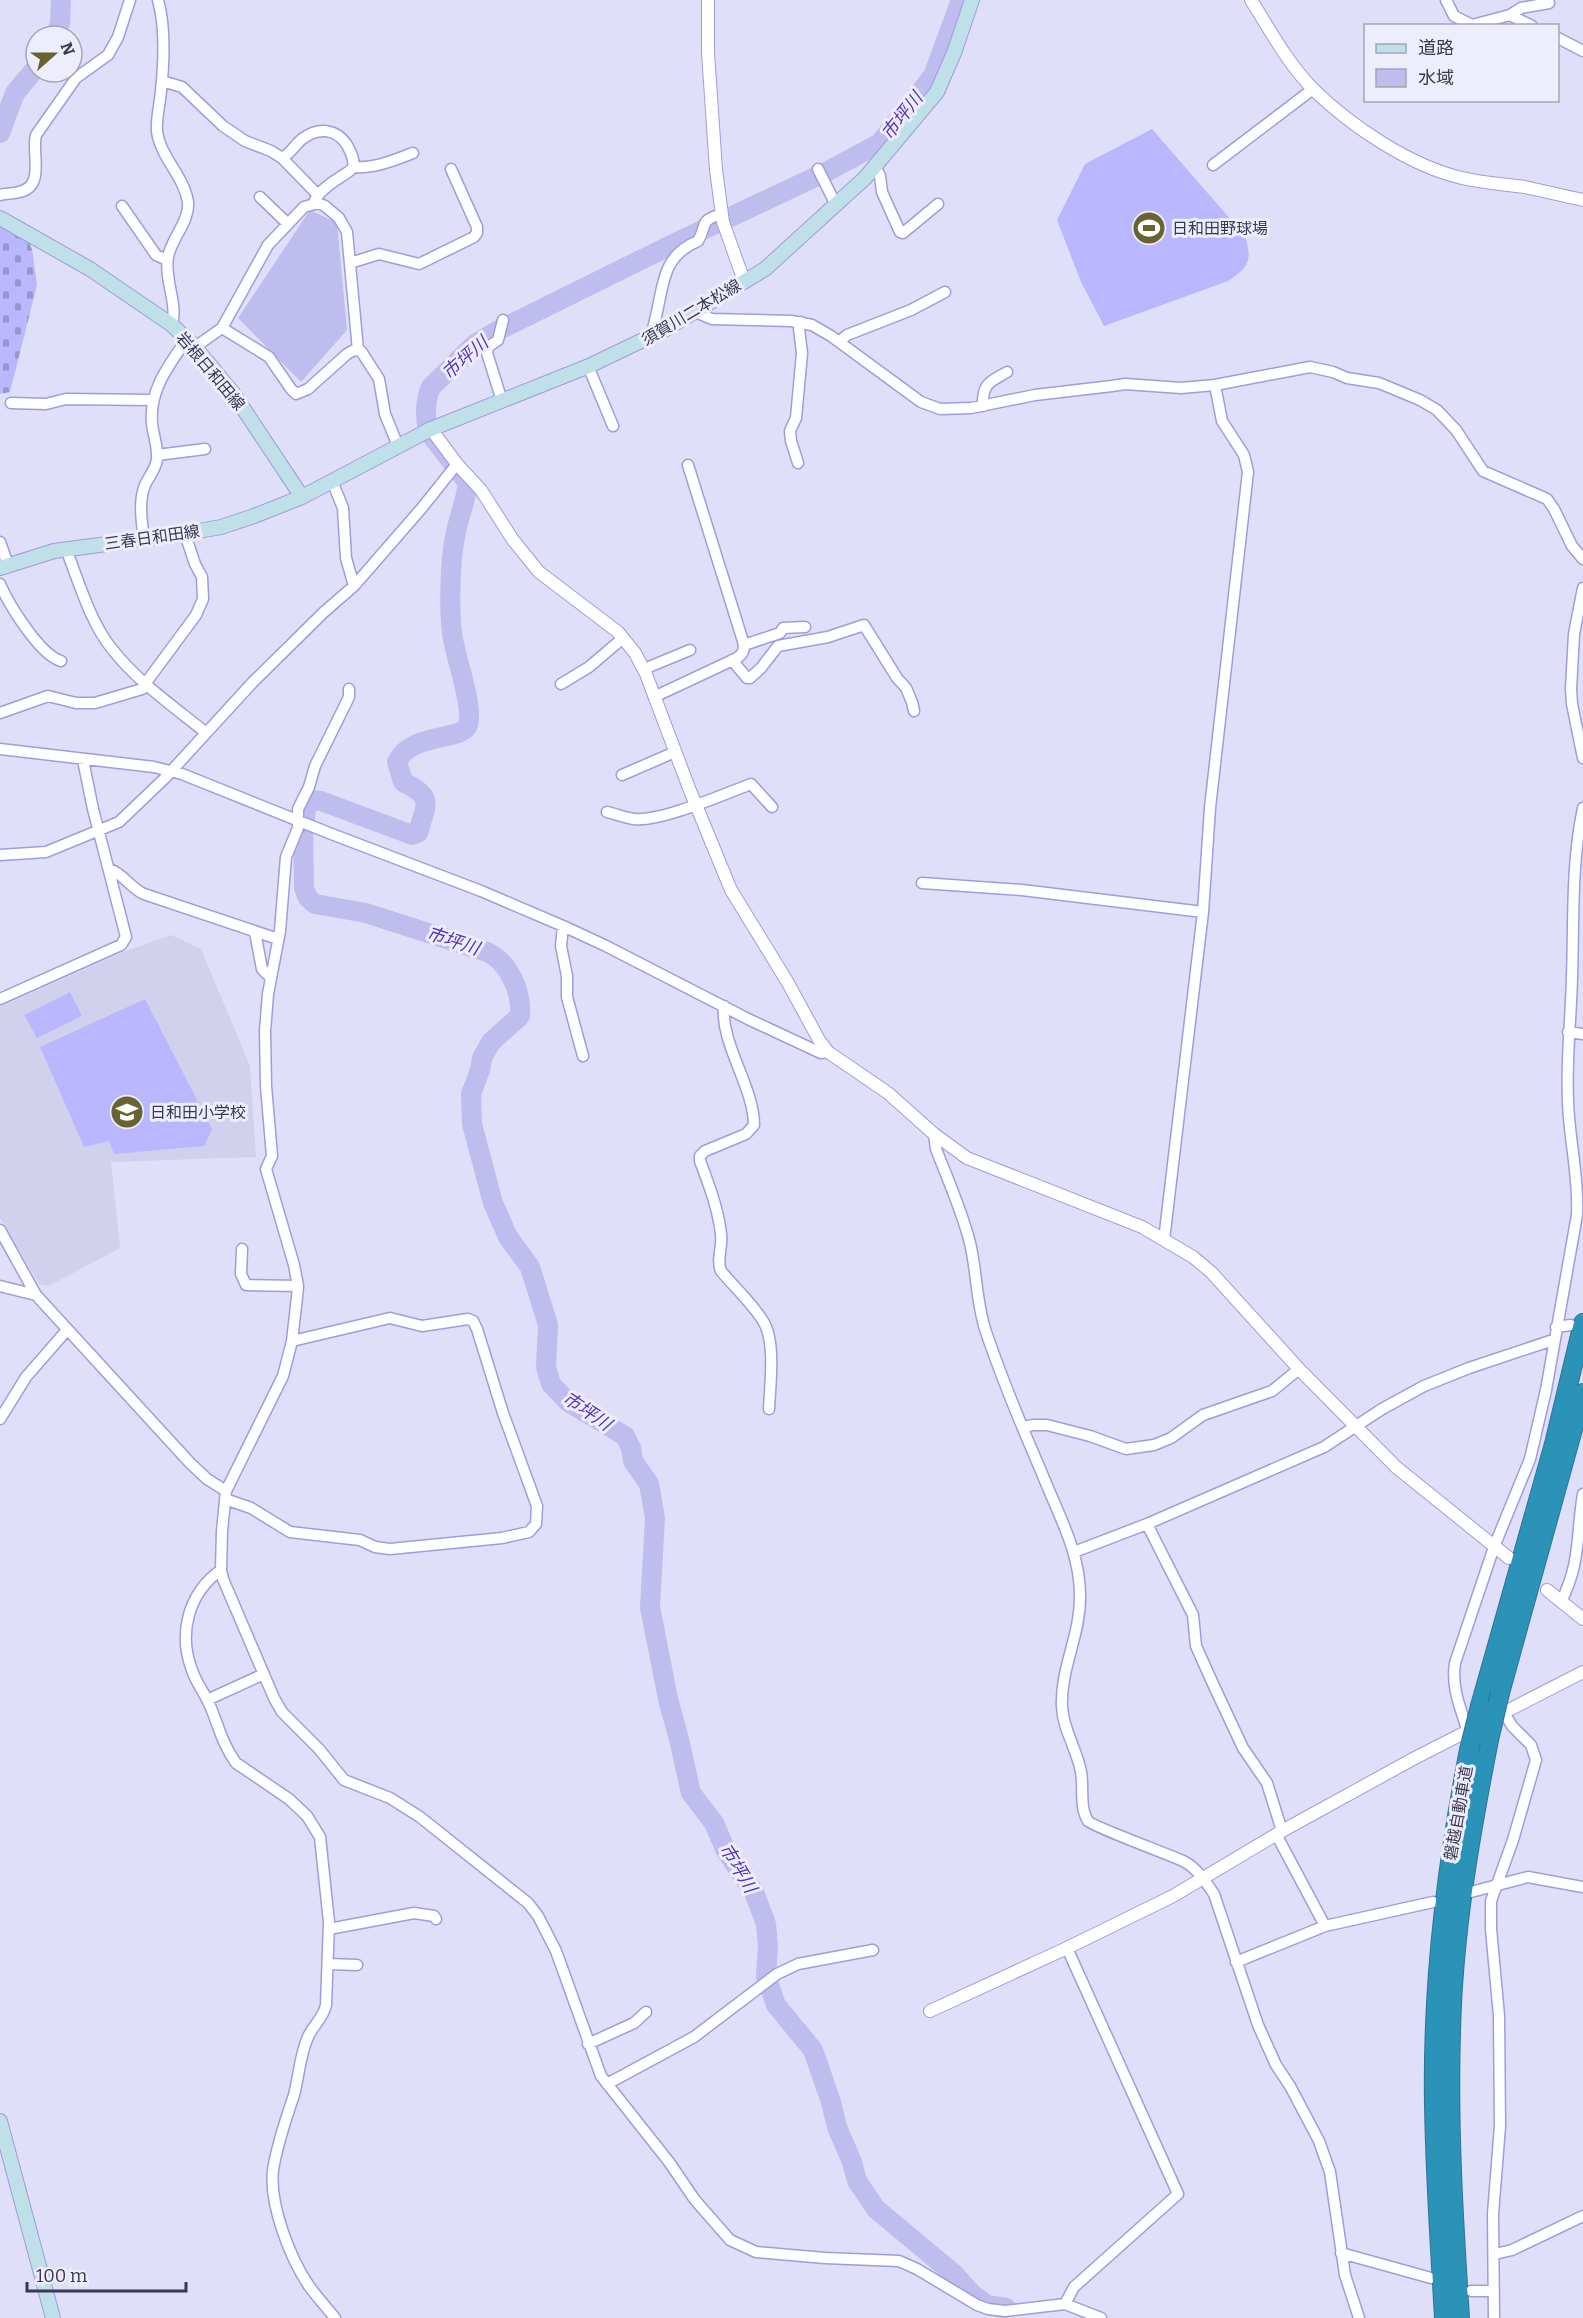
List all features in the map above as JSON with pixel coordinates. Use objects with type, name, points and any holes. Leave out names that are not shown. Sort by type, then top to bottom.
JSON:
[{"type":"highway","name":"磐越自動車道","points":[[1444,2318],[1434,2102],[1437,1987],[1451,1850],[1469,1741],[1554,1444],[1577,1324]]},
{"type":"highway","name":"磐越自動車道","points":[[1460,2318],[1452,2171],[1450,2031],[1463,1891],[1488,1740],[1583,1393]]},
{"type":"main road","name":"須賀川二本松線","points":[[302,496],[431,429],[588,366],[655,336],[765,269],[876,166],[937,92],[954,53],[972,0]]},
{"type":"main road","name":"岩根日和田線","points":[[0,218],[90,269],[172,325],[191,343],[233,393],[302,496]]},
{"type":"main road","name":"三春日和田線","points":[[4,566],[66,549],[144,540],[221,527],[302,496]]},
{"type":"main road","points":[[0,2121],[53,2318]]},
{"type":"street","points":[[0,195],[23,190],[34,179],[36,175],[34,142],[36,135],[76,78],[108,55],[118,37],[129,0]]},
{"type":"street","points":[[158,0],[163,27],[162,81],[157,125],[159,141],[182,185],[188,208],[167,260],[174,314],[172,325]]},
{"type":"street","points":[[708,0],[708,53],[716,170],[722,214],[744,281]]},
{"type":"street","points":[[1251,0],[1286,55],[1313,89],[1375,137],[1421,164],[1441,172],[1462,178],[1525,187],[1583,200]]},
{"type":"street","points":[[1446,0],[1455,16],[1470,24]]},
{"type":"street","points":[[1476,24],[1510,15],[1521,8],[1549,3]]},
{"type":"street","points":[[1510,15],[1528,24]]},
{"type":"street","points":[[1559,39],[1583,51]]},
{"type":"street","points":[[162,81],[182,87],[223,126],[244,141],[271,151],[282,158],[316,199],[339,218],[347,232],[357,350]]},
{"type":"street","points":[[1213,165],[1313,89]]},
{"type":"street","points":[[144,540],[142,494],[155,466],[157,455],[152,426],[152,400],[157,384],[191,343],[222,328],[261,255],[272,240],[330,183],[350,171],[353,166],[353,156],[343,139],[328,130],[319,131],[304,138],[282,158]]},
{"type":"street","points":[[353,166],[363,167],[392,162],[413,153]]},
{"type":"street","points":[[876,166],[882,192],[900,232],[909,230],[938,204]]},
{"type":"street","points":[[350,263],[379,254],[419,264],[474,237],[477,227],[451,169]]},
{"type":"street","points":[[818,169],[836,205]]},
{"type":"street","points":[[260,197],[288,224]]},
{"type":"street","points":[[122,206],[156,255],[167,260]]},
{"type":"street","points":[[655,336],[654,324],[664,273],[685,247],[698,241],[705,222],[711,217],[722,214]]},
{"type":"street","points":[[839,342],[847,335],[912,310],[945,292]]},
{"type":"street","points":[[695,312],[721,320],[801,322],[819,329],[839,342],[928,405],[953,410],[1035,395],[1125,384],[1181,388],[1215,385],[1310,367],[1347,378],[1379,383],[1420,400],[1437,410],[1456,430],[1483,471],[1547,499],[1572,546],[1583,559]]},
{"type":"street","points":[[502,401],[487,353],[488,347],[498,340],[503,320]]},
{"type":"street","points":[[798,463],[790,431],[796,418],[802,353],[799,329],[801,322]]},
{"type":"street","points":[[222,328],[269,357],[296,394],[308,390],[347,354],[357,350]]},
{"type":"street","points":[[357,350],[366,356],[379,379],[385,414],[398,446]]},
{"type":"street","points":[[588,366],[613,426]]},
{"type":"street","points":[[983,405],[986,385],[1007,372]]},
{"type":"street","points":[[1164,1240],[1203,912],[1210,808],[1248,472],[1245,454],[1222,421],[1215,385]]},
{"type":"street","points":[[11,403],[46,404],[66,399],[152,400]]},
{"type":"street","points":[[431,429],[457,464],[481,490],[513,540],[539,572],[623,638],[635,653],[644,669],[734,897],[828,1052],[888,1093],[934,1134],[966,1158],[1142,1227],[1193,1257],[1211,1272],[1355,1428],[1396,1467],[1509,1558]]},
{"type":"street","points":[[157,455],[205,449]]},
{"type":"street","points":[[0,855],[46,852],[118,822],[300,635],[354,586],[457,464]]},
{"type":"street","points":[[654,697],[732,660],[742,654],[744,645],[688,465]]},
{"type":"street","points":[[332,481],[343,508],[346,558],[354,586]]},
{"type":"street","points":[[0,713],[48,696],[76,703],[95,703],[142,689],[195,615],[203,599],[202,578],[185,534]]},
{"type":"street","points":[[0,542],[4,566]]},
{"type":"street","points":[[66,549],[81,588],[111,648],[146,685],[205,732]]},
{"type":"street","points":[[0,584],[12,609],[26,627],[53,659],[62,661]]},
{"type":"street","points":[[1583,588],[1574,634],[1578,659],[1572,704],[1583,758]]},
{"type":"street","points":[[732,660],[740,671],[750,678],[778,646],[828,637],[864,625],[897,678],[906,688],[914,711]]},
{"type":"street","points":[[744,645],[780,633],[783,628],[805,627]]},
{"type":"street","points":[[561,684],[589,667],[623,638]]},
{"type":"street","points":[[644,669],[690,650]]},
{"type":"street","points":[[349,689],[349,697],[315,766],[309,787],[298,810],[298,828],[286,857],[278,939],[270,978],[266,1031],[266,1086],[272,1156],[266,1169],[298,1286],[292,1341],[283,1376],[225,1495],[221,1570],[231,1602],[264,1674],[282,1712],[319,1749],[344,1780],[390,1798],[420,1818],[528,1903],[538,1916],[556,1951],[601,2076],[722,2232],[750,2251],[803,2257],[899,2261],[917,2269],[977,2305],[998,2310],[1014,2311],[1065,2304],[1101,2318]]},
{"type":"street","points":[[0,749],[154,767],[182,774],[481,891],[564,926],[808,1047],[821,1053],[828,1052]]},
{"type":"street","points":[[622,775],[675,752]]},
{"type":"street","points":[[0,999],[120,945],[126,937],[98,831],[83,760]]},
{"type":"street","points":[[607,812],[635,819],[696,805],[752,784],[772,807]]},
{"type":"street","points":[[1469,1741],[1453,1678],[1464,1634],[1494,1546],[1530,1459],[1546,1390],[1553,1340],[1572,1251],[1578,1192],[1569,1131],[1567,1058],[1572,978],[1574,870],[1583,808]]},
{"type":"street","points":[[109,869],[115,871],[141,893],[278,939]]},
{"type":"street","points":[[922,883],[1022,890],[1203,912]]},
{"type":"street","points":[[564,926],[561,933],[561,946],[567,976],[567,997],[579,1049],[583,1056]]},
{"type":"street","points":[[255,932],[262,969],[270,978]]},
{"type":"street","points":[[724,1006],[724,1023],[748,1095],[754,1125],[746,1134],[705,1150],[700,1156],[700,1161],[719,1218],[722,1249],[718,1263],[721,1271],[764,1322],[768,1332],[769,1409]]},
{"type":"street","points":[[1568,1032],[1583,1034]]},
{"type":"street","points":[[934,1134],[936,1149],[970,1244],[978,1299],[986,1331],[1079,1568],[1080,1596],[1076,1636],[1063,1686],[1062,1707],[1065,1728],[1081,1769],[1085,1816],[1094,1826],[1111,1830],[1185,1862],[1203,1878],[1217,1902],[1236,1962],[1269,2050],[1325,2156],[1330,2172],[1341,2253],[1351,2296],[1359,2318]]},
{"type":"street","points":[[0,1230],[36,1295],[190,1463],[225,1495],[290,1532],[360,1540],[375,1547],[390,1549],[502,1538],[529,1532],[536,1524],[537,1506],[473,1321],[468,1318],[422,1326],[390,1318],[292,1341]]},
{"type":"street","points":[[242,1249],[241,1274],[246,1285],[298,1286]]},
{"type":"street","points":[[0,1286],[36,1295]]},
{"type":"street","points":[[1556,1328],[1577,1324]]},
{"type":"street","points":[[0,1419],[26,1377],[68,1330]]},
{"type":"street","points":[[1074,1552],[1147,1524],[1324,1447],[1382,1408],[1424,1386],[1553,1340]]},
{"type":"street","points":[[1023,1427],[1047,1425],[1090,1436],[1126,1449],[1146,1447],[1171,1438],[1203,1414],[1272,1391],[1299,1369]]},
{"type":"street","points":[[1561,1602],[1574,1571],[1583,1494]]},
{"type":"street","points":[[1147,1524],[1193,1615],[1196,1646],[1243,1748],[1267,1783],[1279,1832],[1325,1926]]},
{"type":"street","points":[[221,1570],[194,1602],[186,1625],[188,1658],[193,1673],[207,1700],[225,1746],[236,1762],[289,1799],[307,1815],[318,1831],[323,1852],[329,1929],[324,2012],[308,2037],[280,2137],[273,2171],[273,2188],[280,2221],[303,2276],[335,2318]]},
{"type":"street","points":[[1547,1590],[1583,1619]]},
{"type":"street","points":[[930,2010],[1067,1948],[1173,1896],[1279,1832],[1413,1759],[1469,1741],[1504,1713],[1583,1672]]},
{"type":"street","points":[[207,1700],[264,1674]]},
{"type":"street","points":[[1494,2318],[1493,2214],[1500,2126],[1499,2000],[1490,1912],[1495,1886],[1513,1840],[1536,1760],[1531,1745],[1512,1726],[1504,1713]]},
{"type":"street","points":[[1471,1892],[1528,1877],[1583,1887]]},
{"type":"street","points":[[1236,1962],[1325,1926],[1433,1902]]},
{"type":"street","points":[[329,1929],[414,1913],[434,1916],[436,1919]]},
{"type":"street","points":[[1065,2304],[1074,2287],[1179,2194],[1067,1948]]},
{"type":"street","points":[[607,2084],[694,2037],[777,1974],[798,1964],[873,1950]]},
{"type":"street","points":[[328,1964],[357,1965]]},
{"type":"street","points":[[588,2044],[634,2023],[646,2012]]},
{"type":"street","points":[[1495,2254],[1512,2250],[1583,2216]]},
{"type":"street","points":[[1341,2253],[1431,2278]]},
{"type":"street","points":[[1471,2291],[1493,2291]]},
{"type":"shaded area","name":"日和田小学校","points":[[171,935],[201,949],[250,1066],[256,1157],[111,1162],[120,1248],[49,1286],[39,1284],[0,1218],[0,1007],[124,952]]},
{"type":"green space","name":"日和田野球場","points":[[1152,129],[1245,236],[1248,251],[1247,262],[1241,271],[1228,281],[1104,326],[1081,282],[1057,220],[1085,164]]},
{"type":"green space","points":[[0,225],[27,239],[32,249],[37,285],[10,392],[0,394]]},
{"type":"green space","points":[[70,992],[82,1016],[37,1038],[24,1015]]},
{"type":"green space","points":[[145,999],[212,1129],[204,1146],[114,1154],[109,1141],[84,1147],[40,1047]]},
{"type":"water","points":[[310,210],[337,223],[347,330],[301,382],[238,318]]},
{"type":"waterway","points":[[60,24],[61,0]]},
{"type":"waterway","name":"市坪川","points":[[961,0],[933,76],[880,143],[826,172],[495,332],[475,344],[431,387],[426,409],[428,431],[468,483],[453,547],[450,598],[452,633],[469,709],[467,727],[454,734],[422,742],[403,753],[397,762],[403,782],[420,792],[426,802],[418,833],[412,835],[321,801],[308,800],[303,826],[304,888],[308,898],[315,904],[366,913],[487,952],[508,970],[519,997],[520,1016],[491,1042],[482,1058],[471,1094],[472,1124],[493,1203],[508,1237],[530,1267],[548,1325],[546,1367],[551,1384],[568,1402],[625,1436],[631,1448],[633,1461],[649,1484],[655,1518],[650,1607],[668,1699],[691,1793],[714,1823],[726,1851],[754,1892],[766,1924],[768,1946],[766,1976],[776,2005],[813,2050],[857,2181],[876,2209],[954,2274],[971,2293],[987,2305],[1006,2308]]},
{"type":"waterway","points":[[0,133],[15,93],[24,82]]},
{"type":"place","name":"日和田野球場","points":[[1149,228]]},
{"type":"place","name":"日和田小学校","points":[[127,1112]]}]
